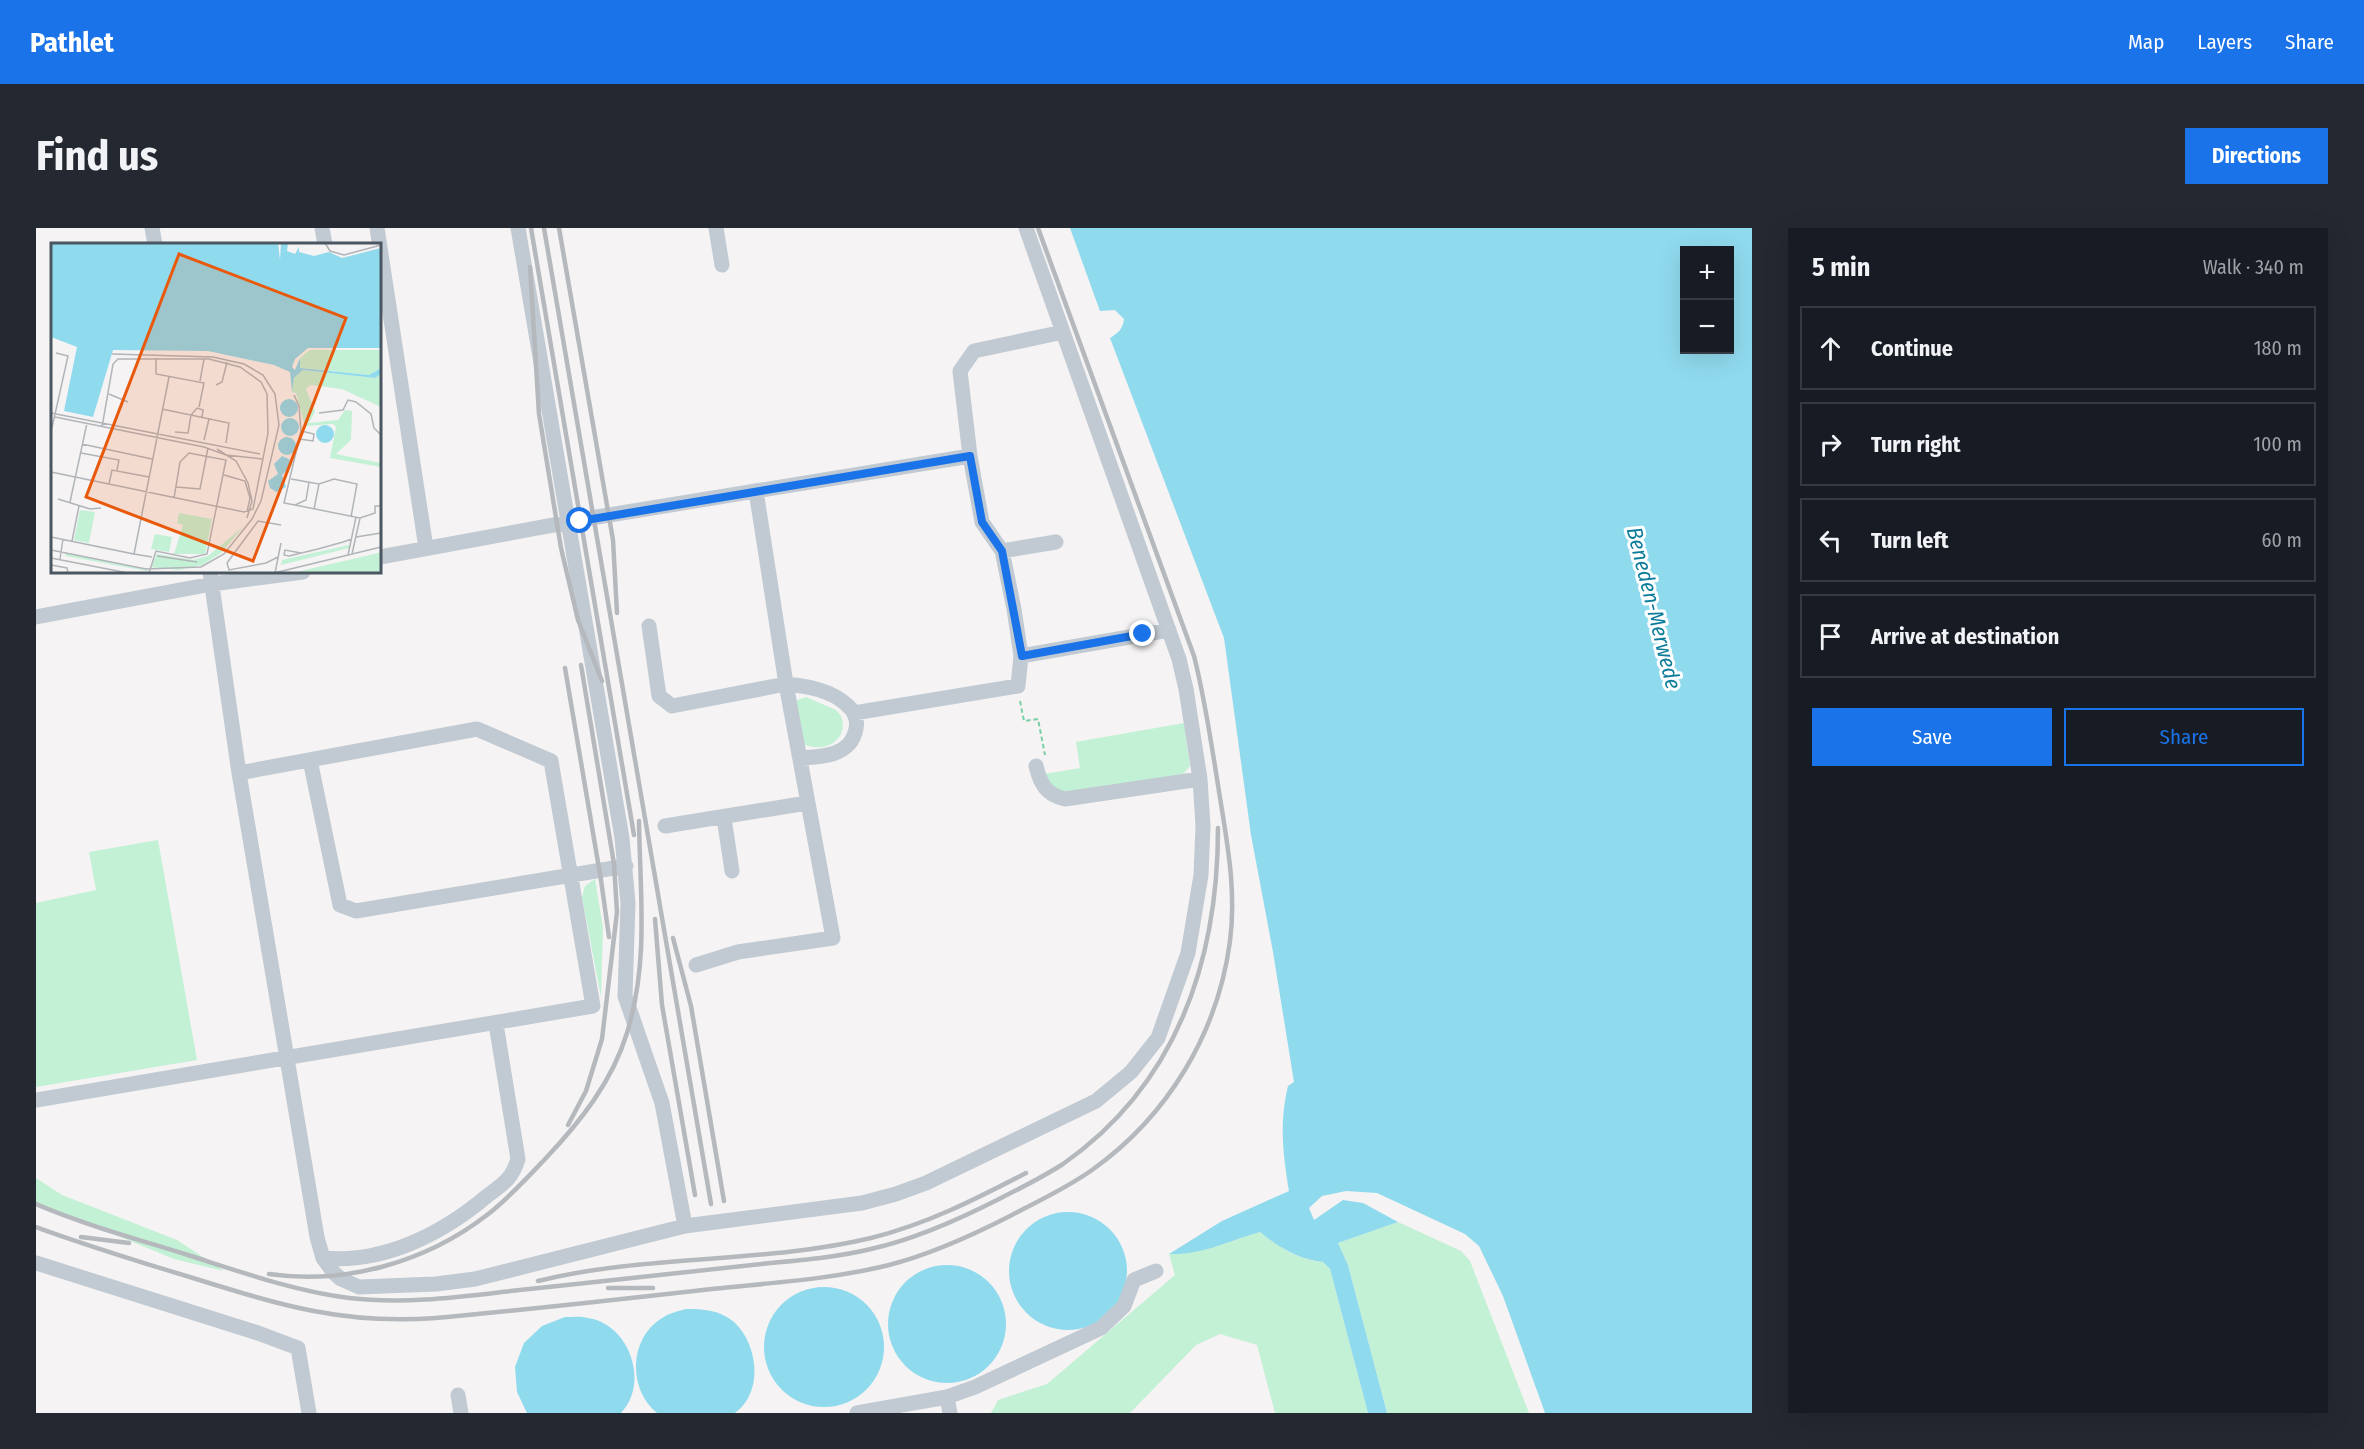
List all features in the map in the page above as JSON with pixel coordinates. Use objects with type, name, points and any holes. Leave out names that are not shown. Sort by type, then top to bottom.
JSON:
[{"type":"lane","points":[[152,228],[155,243]]},
{"type":"lane","points":[[322,228],[325,243]]},
{"type":"lane","points":[[377,228],[379,243]]},
{"type":"lane","points":[[518,228],[626,866],[628,903],[625,996],[662,1103],[685,1226]]},
{"type":"lane","points":[[716,228],[722,265]]},
{"type":"lane","points":[[211,578],[239,773],[317,1238],[323,1258],[336,1275],[359,1287],[436,1284],[510,1272],[685,1226],[862,1203],[926,1183],[1096,1101],[1131,1072],[1158,1038],[1188,953],[1201,875],[1203,826],[1200,779],[1179,659],[1026,228]]},
{"type":"lane","points":[[381,254],[426,548]]},
{"type":"lane","points":[[854,713],[1018,686],[1022,656],[1002,551],[982,522],[970,456],[960,371],[974,351],[1063,332]]},
{"type":"lane","points":[[381,557],[970,456]]},
{"type":"lane","points":[[696,965],[738,952],[833,938],[786,684],[756,491]]},
{"type":"lane","points":[[1002,551],[1056,542]]},
{"type":"lane","points":[[36,617],[211,578],[288,573]]},
{"type":"lane","points":[[649,626],[659,696],[672,706],[786,684],[804,686],[827,693],[839,699],[854,713],[857,724],[855,735],[849,746],[823,757],[800,758]]},
{"type":"lane","points":[[1022,656],[1169,630]]},
{"type":"lane","points":[[36,1100],[593,1006],[551,762],[477,729],[239,773]]},
{"type":"lane","points":[[310,760],[340,905],[356,911],[626,866]]},
{"type":"lane","points":[[1036,765],[1039,778],[1046,790],[1065,799],[1200,779]]},
{"type":"lane","points":[[665,826],[807,803]]},
{"type":"lane","points":[[724,818],[732,871]]},
{"type":"lane","points":[[323,1258],[363,1258],[416,1241],[468,1213],[514,1174],[518,1159],[496,1024]]},
{"type":"lane","points":[[36,1263],[258,1333],[298,1348],[309,1413]]},
{"type":"lane","points":[[857,1413],[900,1409],[947,1397],[975,1387],[1101,1329],[1124,1306],[1134,1280],[1156,1271]]},
{"type":"lane","points":[[458,1395],[461,1413]]},
{"type":"lane","points":[[947,1397],[950,1413]]},
{"type":"path","points":[[1018,686],[1024,721],[1038,718],[1046,764],[1036,765]]},
{"type":"green space","points":[[806,697],[836,710],[841,716],[842,732],[838,739],[826,746],[810,746],[802,743],[795,701]]},
{"type":"green space","points":[[1184,723],[1190,766],[1178,776],[1069,793],[1054,788],[1044,774],[1080,768],[1076,742]]},
{"type":"green space","points":[[158,840],[197,1060],[36,1087],[36,903],[96,890],[89,852]]},
{"type":"green space","points":[[595,879],[603,928],[601,997],[582,897],[585,886]]},
{"type":"green space","points":[[36,1178],[62,1195],[177,1240],[224,1271],[174,1259],[36,1202]]},
{"type":"green space","points":[[1398,1222],[1461,1251],[1470,1261],[1529,1413],[1387,1413],[1348,1265],[1338,1243]]},
{"type":"green space","points":[[1260,1232],[1290,1252],[1306,1259],[1323,1262],[1330,1269],[1368,1413],[1275,1413],[1257,1345],[1220,1334],[1196,1345],[1130,1413],[991,1413],[998,1400],[1047,1384],[1175,1275],[1169,1254],[1204,1249]]},
{"type":"water","name":"Beneden-Merwede","points":[[1070,228],[1752,228],[1752,1413],[1545,1413],[1503,1296],[1479,1246],[1465,1234],[1377,1193],[1346,1191],[1322,1196],[1309,1208],[1314,1220],[1343,1200],[1363,1203],[1398,1222],[1338,1243],[1348,1265],[1387,1413],[1368,1413],[1330,1269],[1323,1262],[1306,1259],[1289,1252],[1260,1232],[1204,1250],[1169,1254],[1222,1221],[1289,1191],[1283,1126],[1288,1086],[1294,1082],[1251,835],[1224,638],[1110,338],[1123,325],[1124,319],[1115,310],[1100,311]]},
{"type":"water","points":[[1068,1212],[1091,1216],[1110,1229],[1123,1248],[1127,1271],[1123,1294],[1110,1313],[1091,1326],[1068,1330],[1045,1326],[1026,1313],[1013,1294],[1009,1271],[1013,1248],[1026,1229],[1045,1216]]},
{"type":"water","points":[[947,1265],[970,1269],[989,1282],[1002,1301],[1006,1324],[1002,1347],[989,1366],[970,1379],[947,1383],[924,1379],[905,1366],[892,1347],[888,1324],[892,1301],[905,1282],[924,1269]]},
{"type":"water","points":[[824,1287],[847,1292],[866,1305],[879,1324],[884,1347],[879,1370],[866,1389],[847,1402],[824,1407],[801,1402],[782,1389],[769,1370],[764,1347],[769,1324],[782,1305],[801,1292]]},
{"type":"water","points":[[686,1309],[705,1310],[729,1318],[742,1331],[748,1343],[753,1355],[754,1381],[744,1404],[735,1413],[657,1413],[647,1403],[641,1391],[636,1363],[638,1349],[644,1337],[652,1326],[664,1317]]},
{"type":"water","points":[[565,1317],[583,1317],[600,1322],[611,1328],[627,1348],[632,1360],[634,1385],[630,1399],[621,1413],[527,1413],[517,1392],[515,1367],[524,1343],[542,1326]]},
{"type":"railway","points":[[531,228],[634,835]]},
{"type":"railway","points":[[544,228],[711,1204]]},
{"type":"railway","points":[[559,228],[613,540],[617,613]]},
{"type":"railway","points":[[36,1227],[225,1288],[312,1311],[341,1316],[402,1319],[469,1315],[820,1278],[905,1261],[966,1237],[1062,1189],[1092,1170],[1144,1124],[1185,1070],[1214,1008],[1224,975],[1230,941],[1232,921],[1230,863],[1208,720],[1194,656],[1038,228]]},
{"type":"railway","points":[[530,267],[539,414],[561,548],[578,620],[602,681]]},
{"type":"railway","points":[[568,1125],[586,1091],[602,1039],[617,912],[614,864],[581,665]]},
{"type":"railway","points":[[565,668],[609,937]]},
{"type":"railway","points":[[269,1274],[298,1277],[356,1273],[412,1257],[438,1246],[487,1215],[510,1195],[583,1116],[604,1085],[621,1051],[634,1006],[642,928],[639,821]]},
{"type":"railway","points":[[36,1204],[92,1225],[268,1280],[308,1291],[368,1300],[445,1298],[808,1259],[859,1252],[904,1240],[968,1214],[1055,1169],[1102,1132],[1135,1097],[1162,1058],[1183,1017],[1199,972],[1210,926],[1216,878],[1218,828]]},
{"type":"railway","points":[[655,919],[662,1005],[695,1195]]},
{"type":"railway","points":[[673,938],[691,1006],[724,1201]]},
{"type":"railway","points":[[538,1281],[579,1272],[663,1262],[788,1252],[871,1238],[912,1226],[1026,1173]]},
{"type":"railway","points":[[81,1237],[129,1243]]},
{"type":"railway","points":[[608,1288],[653,1288]]},
{"type":"route","points":[[580,521],[970,456],[982,522],[1002,551],[1022,656],[1143,634]]}]
